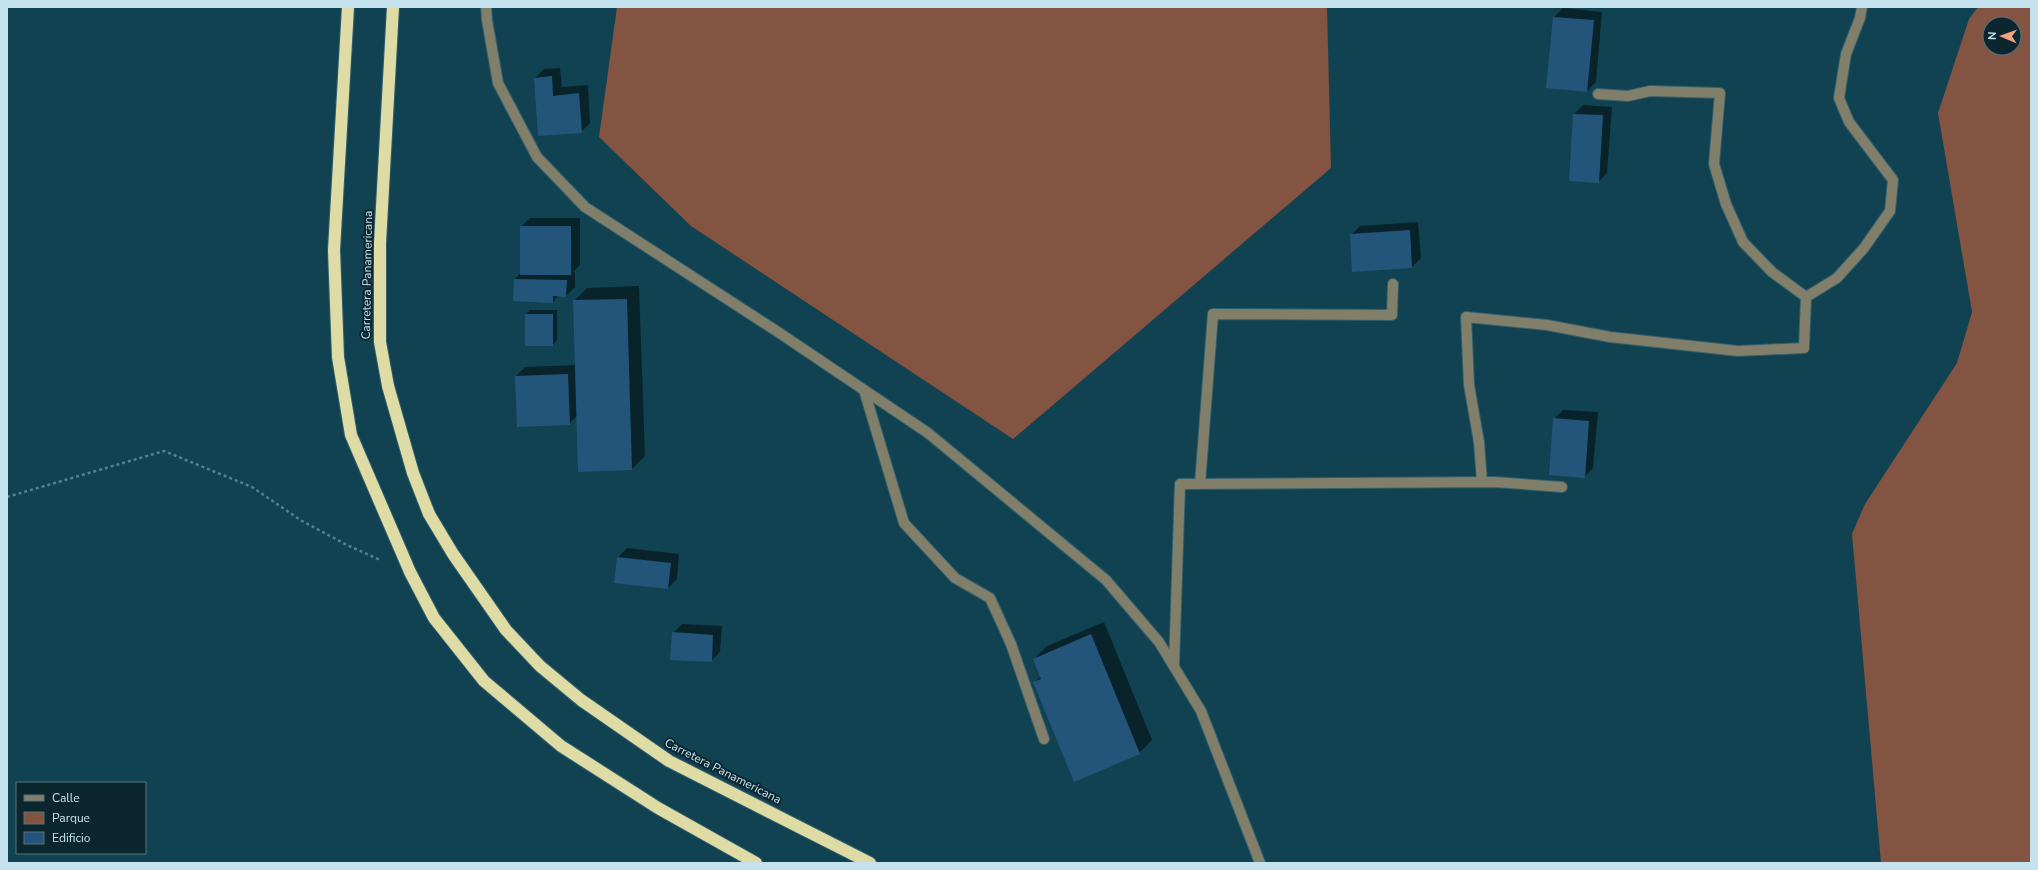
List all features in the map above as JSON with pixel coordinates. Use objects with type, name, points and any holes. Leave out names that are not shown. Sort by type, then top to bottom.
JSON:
[{"type":"highway","points":[[348,7],[334,250],[338,357],[351,435],[410,572],[434,618],[484,681],[555,742],[658,808],[756,863]]},
{"type":"highway","name":"Carretera Panamericana","points":[[393,7],[380,243],[380,342],[388,386],[411,466],[429,514],[453,554],[506,630],[540,666],[581,700],[669,761],[870,863]]},
{"type":"street","points":[[486,7],[498,82],[538,157],[585,207],[928,433],[1106,580],[1160,642],[1201,711],[1260,863]]},
{"type":"street","points":[[1806,297],[1837,278],[1864,248],[1890,211],[1893,180],[1849,122],[1839,98],[1846,54],[1860,18],[1862,7]]},
{"type":"street","points":[[1598,94],[1628,96],[1650,90],[1720,93],[1714,164],[1726,204],[1743,242],[1772,272],[1806,297]]},
{"type":"street","points":[[1200,484],[1213,314],[1392,315],[1393,284]]},
{"type":"street","points":[[1482,482],[1479,442],[1469,385],[1466,317],[1547,325],[1610,337],[1738,351],[1804,348],[1806,297]]},
{"type":"street","points":[[864,390],[904,523],[955,578],[990,598],[1011,644],[1044,739]]},
{"type":"street","points":[[1174,666],[1180,484],[1482,482],[1562,487]]},
{"type":"path","points":[[7,497],[164,451],[252,487],[302,521],[347,546],[410,572]]},
{"type":"green space","points":[[617,7],[1327,7],[1331,168],[1013,439],[691,226],[599,137]]},
{"type":"green space","points":[[1978,7],[2031,7],[2031,863],[1881,863],[1852,534],[1865,504],[1957,363],[1972,312],[1938,113],[1969,19]]},
{"type":"building","points":[[1553,17],[1594,20],[1587,92],[1546,88]]},
{"type":"building","points":[[552,76],[553,96],[579,93],[582,133],[538,136],[534,78]]},
{"type":"building","points":[[1573,114],[1603,115],[1599,183],[1569,181]]},
{"type":"building","points":[[520,226],[571,226],[571,275],[520,275]]},
{"type":"building","points":[[1410,230],[1412,268],[1352,272],[1350,234]]},
{"type":"building","points":[[514,279],[567,280],[566,297],[553,296],[553,303],[513,301]]},
{"type":"building","points":[[627,299],[632,470],[578,472],[573,300]]},
{"type":"building","points":[[525,314],[553,314],[553,346],[525,346]]},
{"type":"building","points":[[568,374],[570,425],[517,427],[515,376]]},
{"type":"building","points":[[1553,418],[1589,421],[1585,478],[1549,475]]},
{"type":"building","points":[[617,557],[671,563],[668,589],[614,583]]},
{"type":"building","points":[[672,632],[713,635],[712,662],[670,660]]},
{"type":"building","points":[[1091,634],[1140,754],[1074,782],[1033,682],[1041,679],[1033,659]]}]
